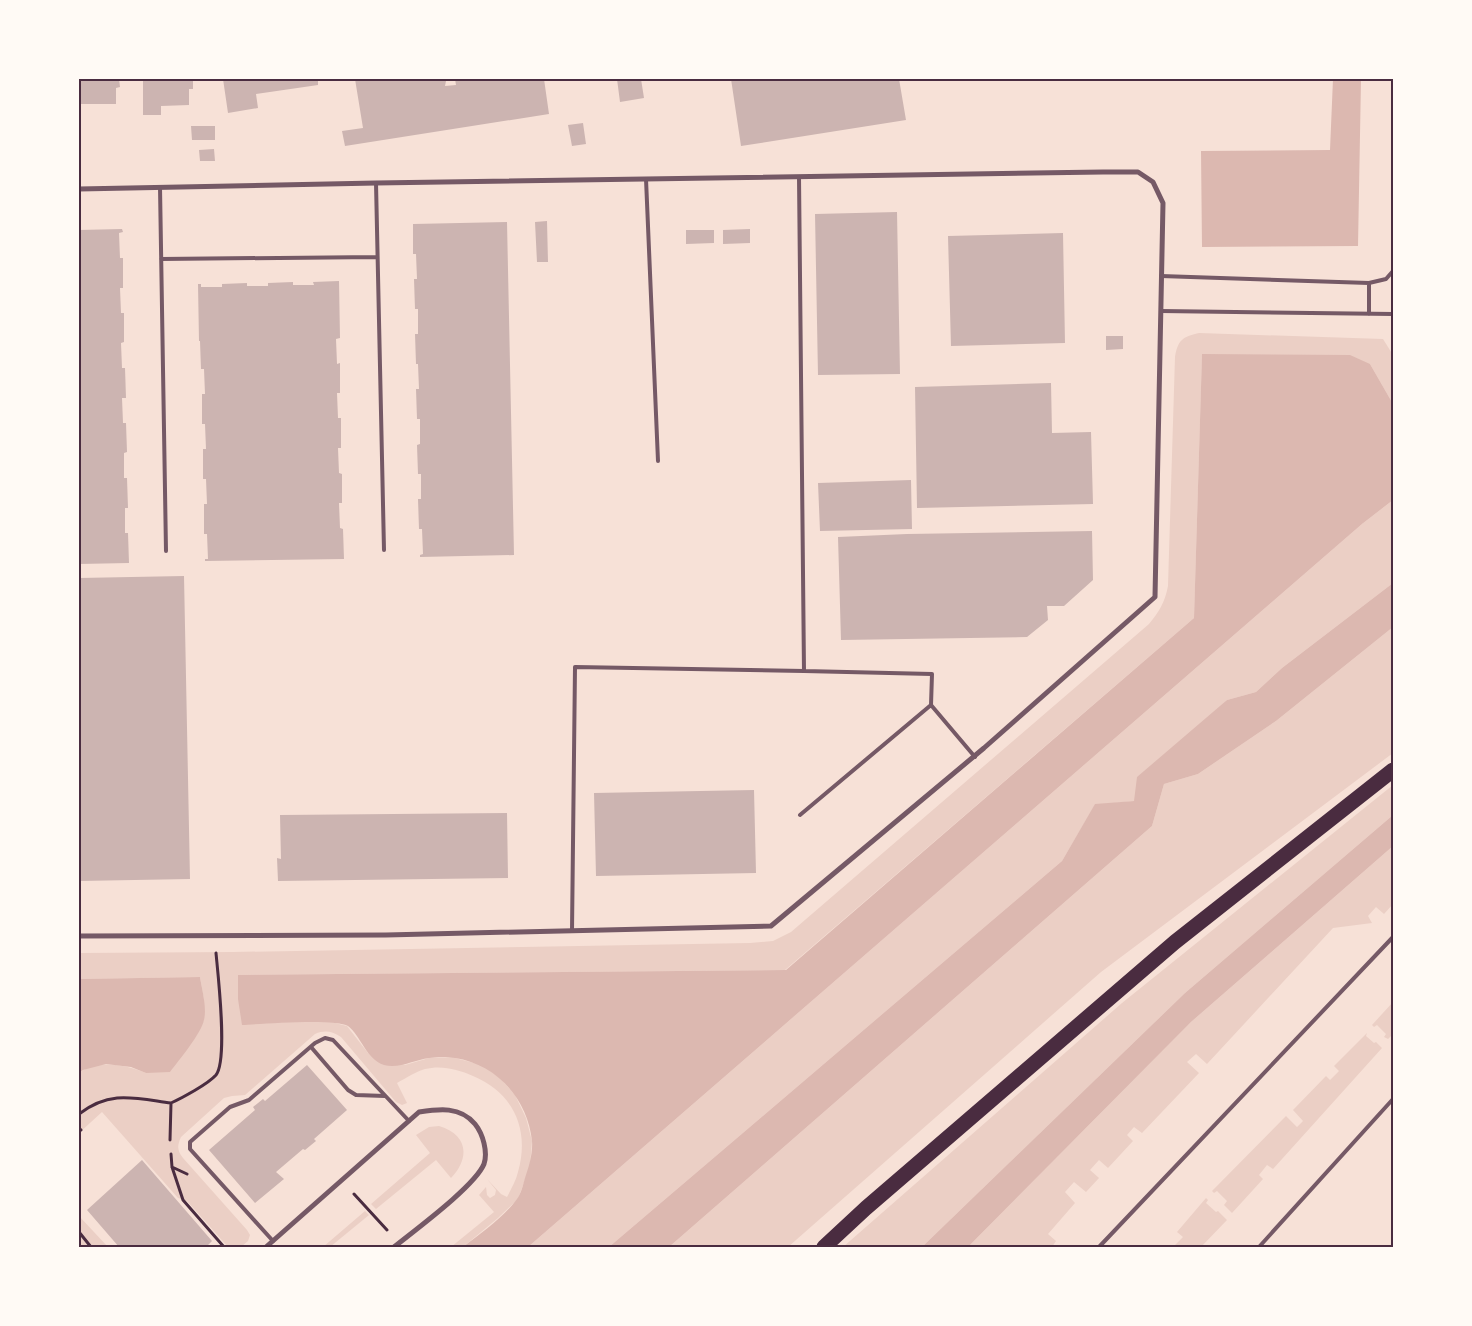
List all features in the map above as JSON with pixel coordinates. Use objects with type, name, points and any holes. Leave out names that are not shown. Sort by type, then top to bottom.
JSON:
[{"type":"highway","points":[[824,1247],[866,1208],[1175,942],[1393,770]]},
{"type":"street","points":[[79,189],[1138,172],[1154,182],[1163,203],[1155,597],[975,757],[771,926],[386,935],[79,936]]},
{"type":"street","points":[[266,1247],[419,1112],[441,1108],[462,1113],[476,1125],[486,1147],[484,1163],[477,1176],[465,1188],[396,1246]]},
{"type":"lane","points":[[799,176],[804,671]]},
{"type":"lane","points":[[646,179],[658,461]]},
{"type":"lane","points":[[376,183],[384,550]]},
{"type":"lane","points":[[160,188],[166,551]]},
{"type":"lane","points":[[161,259],[377,258]]},
{"type":"lane","points":[[1161,276],[1369,283],[1386,279],[1393,271]]},
{"type":"lane","points":[[1369,283],[1369,314]]},
{"type":"lane","points":[[1161,311],[1393,314]]},
{"type":"lane","points":[[572,931],[575,667],[932,674],[931,705],[975,757]]},
{"type":"lane","points":[[800,816],[931,705]]},
{"type":"lane","points":[[1099,1247],[1393,937]]},
{"type":"lane","points":[[273,1241],[190,1149],[190,1142],[230,1107],[250,1100],[311,1047],[325,1038],[333,1040],[409,1121]]},
{"type":"lane","points":[[311,1047],[348,1090],[356,1095],[385,1096]]},
{"type":"lane","points":[[1259,1247],[1393,1098]]},
{"type":"path","points":[[79,1114],[91,1105],[109,1098],[127,1097],[171,1103],[188,1096],[216,1074],[220,1064],[222,1046],[215,935]]},
{"type":"path","points":[[170,1142],[171,1103]]},
{"type":"path","points":[[171,1150],[172,1167],[183,1200],[224,1247]]},
{"type":"path","points":[[342,1180],[396,1246]]},
{"type":"path","points":[[79,1232],[92,1247]]},
{"type":"shaded area","points":[[1333,79],[1361,79],[1358,246],[1202,247],[1201,151],[1330,150]]},
{"type":"shaded area","points":[[1199,333],[1383,339],[1393,355],[1393,404],[1370,364],[1202,355],[1194,618],[785,970],[238,975],[331,1022],[347,1026],[368,1053],[405,1065],[429,1058],[455,1058],[482,1065],[500,1078],[515,1095],[526,1118],[532,1141],[530,1166],[518,1199],[463,1247],[451,1247],[494,1212],[479,1195],[486,1187],[487,1195],[490,1198],[495,1195],[496,1190],[487,1179],[501,1194],[507,1197],[517,1175],[522,1142],[520,1128],[508,1103],[499,1092],[487,1083],[461,1071],[437,1067],[421,1070],[397,1083],[407,1103],[402,1105],[396,1102],[341,1037],[331,1032],[315,1034],[245,1095],[224,1098],[181,1137],[178,1148],[183,1158],[250,1235],[248,1241],[241,1247],[228,1247],[187,1201],[178,1198],[102,1112],[79,1133],[79,1073],[95,1066],[112,1065],[146,1073],[190,1045],[204,1020],[204,1000],[200,977],[79,979],[79,953],[750,943],[773,941],[791,932],[1149,624],[1156,615],[1168,586],[1175,357],[1179,343],[1182,340]]},
{"type":"shaded area","points":[[1202,354],[1350,355],[1370,364],[1393,404],[1393,500],[1362,524],[528,1247],[463,1247],[499,1219],[520,1195],[532,1150],[529,1126],[524,1111],[517,1098],[496,1076],[470,1062],[442,1057],[423,1059],[401,1065],[384,1065],[368,1053],[353,1030],[341,1024],[297,1022],[242,1025],[238,999],[238,975],[786,970],[1194,618]]},
{"type":"shaded area","points":[[1393,500],[1393,583],[1282,668],[1256,692],[1227,700],[1134,801],[1095,805],[1062,861],[609,1247],[528,1247],[1362,524]]},
{"type":"shaded area","points":[[1393,583],[1393,627],[1276,721],[1198,774],[1164,784],[1152,826],[669,1247],[609,1247],[1062,861],[1095,804],[1134,801],[1137,777],[1227,700],[1256,692],[1282,668]]},
{"type":"shaded area","points":[[1393,627],[1393,753],[1101,972],[788,1247],[669,1247],[1152,826],[1164,784],[1198,774],[1276,721]]},
{"type":"shaded area","points":[[1393,785],[1393,815],[1185,993],[922,1247],[843,1247],[1122,1003]]},
{"type":"shaded area","points":[[1393,815],[1393,846],[1191,1022],[968,1247],[922,1247],[1185,993]]},
{"type":"shaded area","points":[[1393,846],[1393,904],[1384,914],[1376,907],[1368,916],[1372,923],[1333,928],[1207,1064],[1196,1054],[1187,1062],[1199,1073],[1142,1133],[1134,1127],[1127,1135],[1133,1141],[1108,1168],[1099,1160],[1090,1170],[1099,1178],[1086,1192],[1074,1182],[1065,1192],[1075,1203],[1048,1234],[1056,1241],[1052,1247],[968,1247],[1191,1022]]},
{"type":"shaded area","points":[[200,977],[205,1004],[204,1020],[194,1039],[170,1072],[146,1073],[131,1067],[106,1064],[83,1070],[79,1073],[79,979]]},
{"type":"shaded area","points":[[1393,1002],[1393,1034],[1388,1039],[1384,1037],[1386,1034],[1377,1025],[1374,1027],[1372,1025]]},
{"type":"shaded area","points":[[1367,1033],[1366,1036],[1382,1048],[1273,1169],[1267,1165],[1259,1175],[1263,1179],[1232,1213],[1224,1205],[1227,1201],[1217,1191],[1214,1193],[1212,1191],[1286,1116],[1297,1127],[1303,1121],[1293,1110],[1326,1076],[1330,1080],[1339,1071],[1334,1066]]},
{"type":"shaded area","points":[[439,1126],[456,1135],[463,1147],[462,1162],[451,1178],[436,1160],[376,1209],[371,1204],[430,1153],[416,1135],[429,1127]]},
{"type":"shaded area","points":[[1206,1198],[1208,1200],[1206,1203],[1227,1220],[1201,1247],[1173,1247],[1183,1237],[1177,1232]]},
{"type":"shaded area","points":[[365,1211],[369,1215],[330,1247],[323,1247]]},
{"type":"shaded area","points":[[79,1216],[108,1247],[79,1247]]},
{"type":"building","points":[[79,79],[119,79],[120,87],[116,88],[116,104],[79,104]]},
{"type":"building","points":[[143,79],[193,79],[193,89],[189,89],[189,105],[161,106],[161,115],[143,115]]},
{"type":"building","points":[[223,79],[318,79],[318,85],[256,94],[258,108],[228,113]]},
{"type":"building","points":[[355,79],[453,79],[446,81],[445,86],[456,85],[455,79],[475,79],[475,81],[491,79],[544,79],[549,114],[345,146],[342,131],[363,128]]},
{"type":"building","points":[[617,79],[641,79],[644,98],[620,102]]},
{"type":"building","points":[[731,79],[899,79],[906,120],[741,146]]},
{"type":"building","points":[[583,123],[586,144],[572,146],[568,125]]},
{"type":"building","points":[[191,126],[215,126],[215,140],[192,140]]},
{"type":"building","points":[[214,149],[215,161],[200,161],[199,150]]},
{"type":"building","points":[[897,212],[900,374],[818,375],[815,214]]},
{"type":"building","points":[[547,221],[548,262],[537,262],[535,222]]},
{"type":"building","points":[[507,222],[514,555],[420,557],[423,554],[422,529],[419,529],[418,499],[421,499],[421,474],[418,474],[417,445],[420,444],[420,419],[417,419],[416,389],[419,389],[415,334],[418,334],[418,309],[415,309],[414,279],[417,279],[416,254],[413,254],[413,224]]},
{"type":"building","points":[[122,229],[123,232],[119,233],[120,258],[123,258],[123,288],[120,288],[121,313],[124,313],[124,342],[121,343],[122,368],[125,368],[126,398],[122,398],[123,423],[126,423],[127,452],[124,453],[124,478],[127,478],[128,508],[125,508],[125,533],[128,533],[129,563],[79,564],[79,230]]},
{"type":"building","points":[[750,229],[750,243],[723,244],[723,230]]},
{"type":"building","points":[[686,230],[714,230],[714,243],[686,244]]},
{"type":"building","points":[[1063,233],[1065,343],[951,346],[948,236]]},
{"type":"building","points":[[339,281],[340,338],[336,339],[337,364],[340,363],[340,393],[337,393],[338,418],[341,418],[341,448],[338,448],[339,473],[342,474],[342,503],[339,503],[340,528],[343,529],[344,559],[205,561],[205,559],[208,559],[207,534],[204,534],[204,504],[207,504],[206,479],[203,479],[203,449],[206,449],[205,424],[202,424],[202,394],[205,394],[204,369],[201,369],[199,341],[198,284],[201,284],[201,287],[222,287],[222,284],[247,283],[247,286],[268,286],[268,283],[293,282],[293,285],[314,285],[313,282]]},
{"type":"building","points":[[1106,336],[1123,336],[1123,349],[1106,350]]},
{"type":"building","points":[[1051,383],[1052,433],[1091,432],[1093,504],[917,508],[915,387]]},
{"type":"building","points":[[911,480],[912,529],[820,531],[818,483]]},
{"type":"building","points":[[1092,531],[1093,580],[1064,606],[1047,606],[1048,620],[1027,637],[841,640],[838,537]]},
{"type":"building","points":[[184,576],[190,879],[79,881],[79,578]]},
{"type":"building","points":[[754,790],[756,873],[596,876],[594,793]]},
{"type":"building","points":[[507,813],[508,878],[278,881],[277,858],[281,859],[280,815]]},
{"type":"building","points":[[307,1065],[347,1110],[314,1139],[316,1141],[305,1150],[303,1149],[276,1172],[284,1179],[255,1203],[209,1150],[255,1110],[253,1107],[263,1099],[265,1101]]},
{"type":"building","points":[[142,1160],[212,1241],[206,1247],[119,1247],[87,1210]]}]
